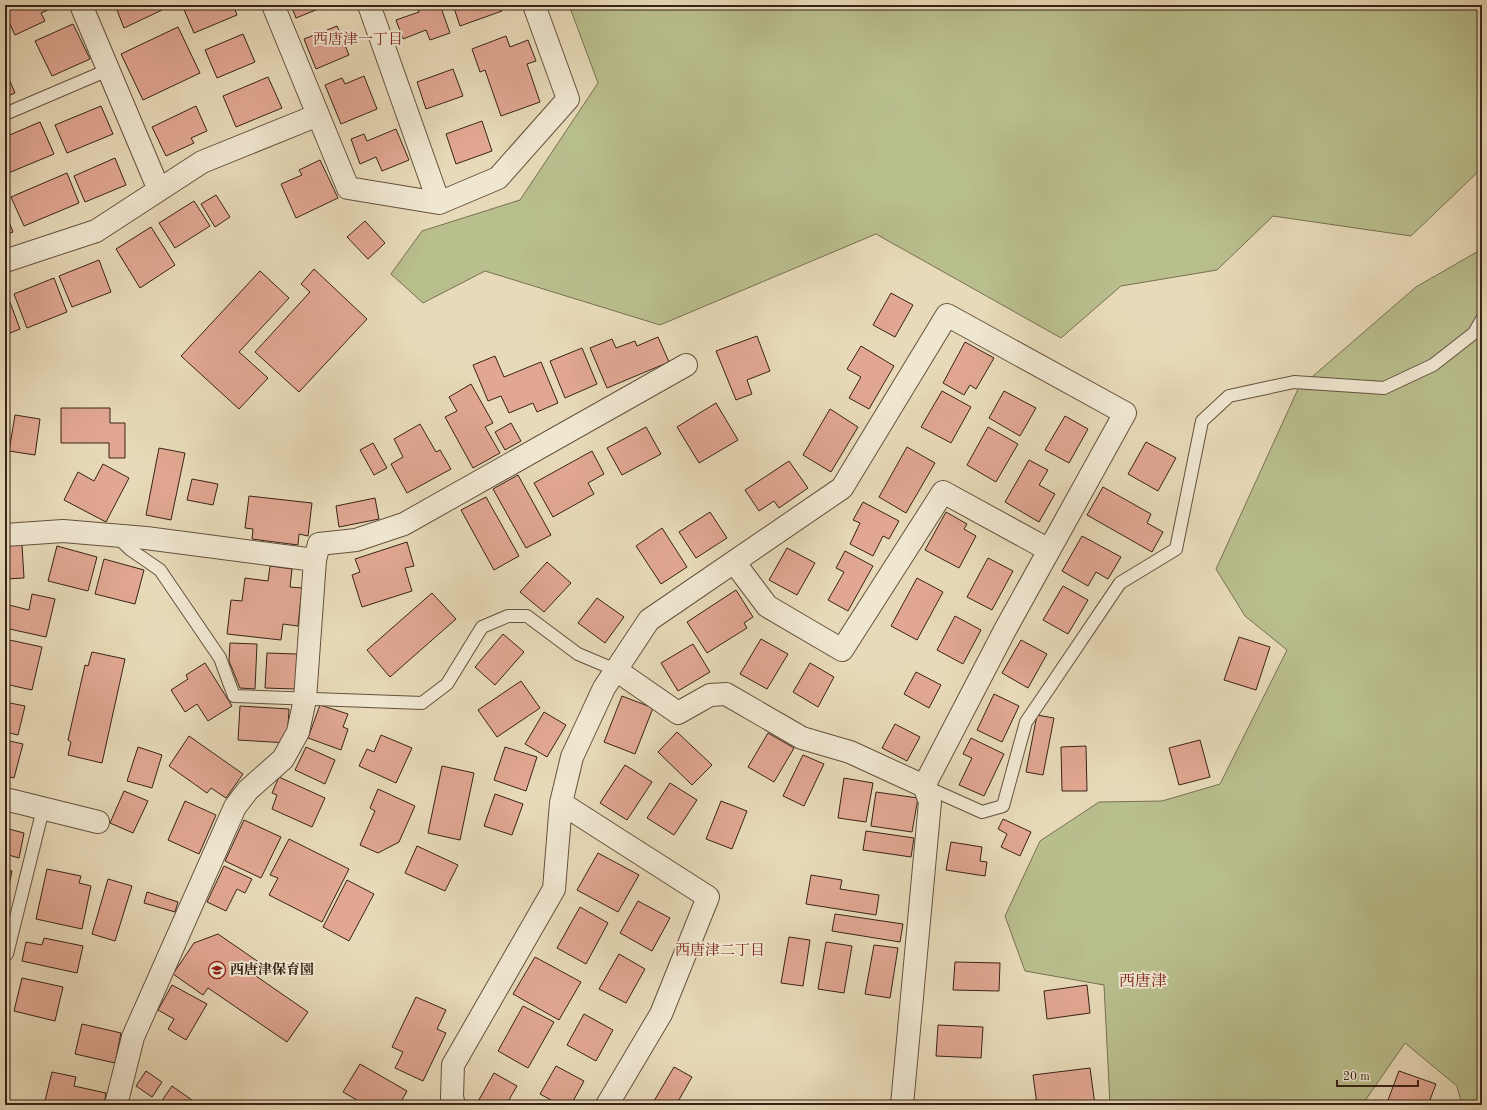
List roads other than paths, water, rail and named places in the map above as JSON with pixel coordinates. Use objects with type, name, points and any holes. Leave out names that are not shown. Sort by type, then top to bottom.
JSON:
[{"type":"street","points":[[81,5],[159,190]]},
{"type":"street","points":[[273,5],[348,188],[439,203],[498,178],[568,99],[534,5]]},
{"type":"street","points":[[369,5],[439,203]]},
{"type":"street","points":[[5,261],[96,231],[202,162],[254,139],[318,115]]},
{"type":"street","points":[[454,1105],[452,1096],[454,1065],[554,889],[561,803],[572,757],[604,688],[649,620],[842,488],[947,315],[1125,413],[1005,630],[924,786]]},
{"type":"street","points":[[116,1105],[133,1037],[235,807],[248,790],[283,759],[298,732],[305,699],[314,560],[319,544],[356,540],[404,524],[686,365]]},
{"type":"street","points":[[734,562],[767,606],[842,650],[943,492],[1049,550]]},
{"type":"street","points":[[5,535],[63,531],[146,538],[314,560]]},
{"type":"street","points":[[616,670],[678,713],[710,695],[726,694],[802,738],[850,752],[924,786],[930,802],[902,1105]]},
{"type":"street","points":[[5,800],[98,822]]},
{"type":"street","points":[[561,803],[708,897],[661,1014],[607,1105]]},
{"type":"lane","points":[[5,114],[108,70]]},
{"type":"lane","points":[[924,786],[982,812],[1003,806],[1026,722],[1120,583],[1176,550],[1202,421],[1229,396],[1294,382],[1384,388],[1433,365],[1474,333],[1482,319]]},
{"type":"lane","points":[[116,536],[131,550],[160,570],[220,658],[234,696],[422,703],[447,684],[482,627],[508,616],[527,616],[578,654],[616,670]]},
{"type":"lane","points":[[7,954],[43,808]]},
{"type":"place","name":"西唐津保育園","points":[[217,970]]},
{"type":"district","name":"西唐津一丁目","points":[[358,40]]},
{"type":"district","name":"西唐津二丁目","points":[[720,951]]},
{"type":"district","name":"西唐津","points":[[1143,982]]}]
